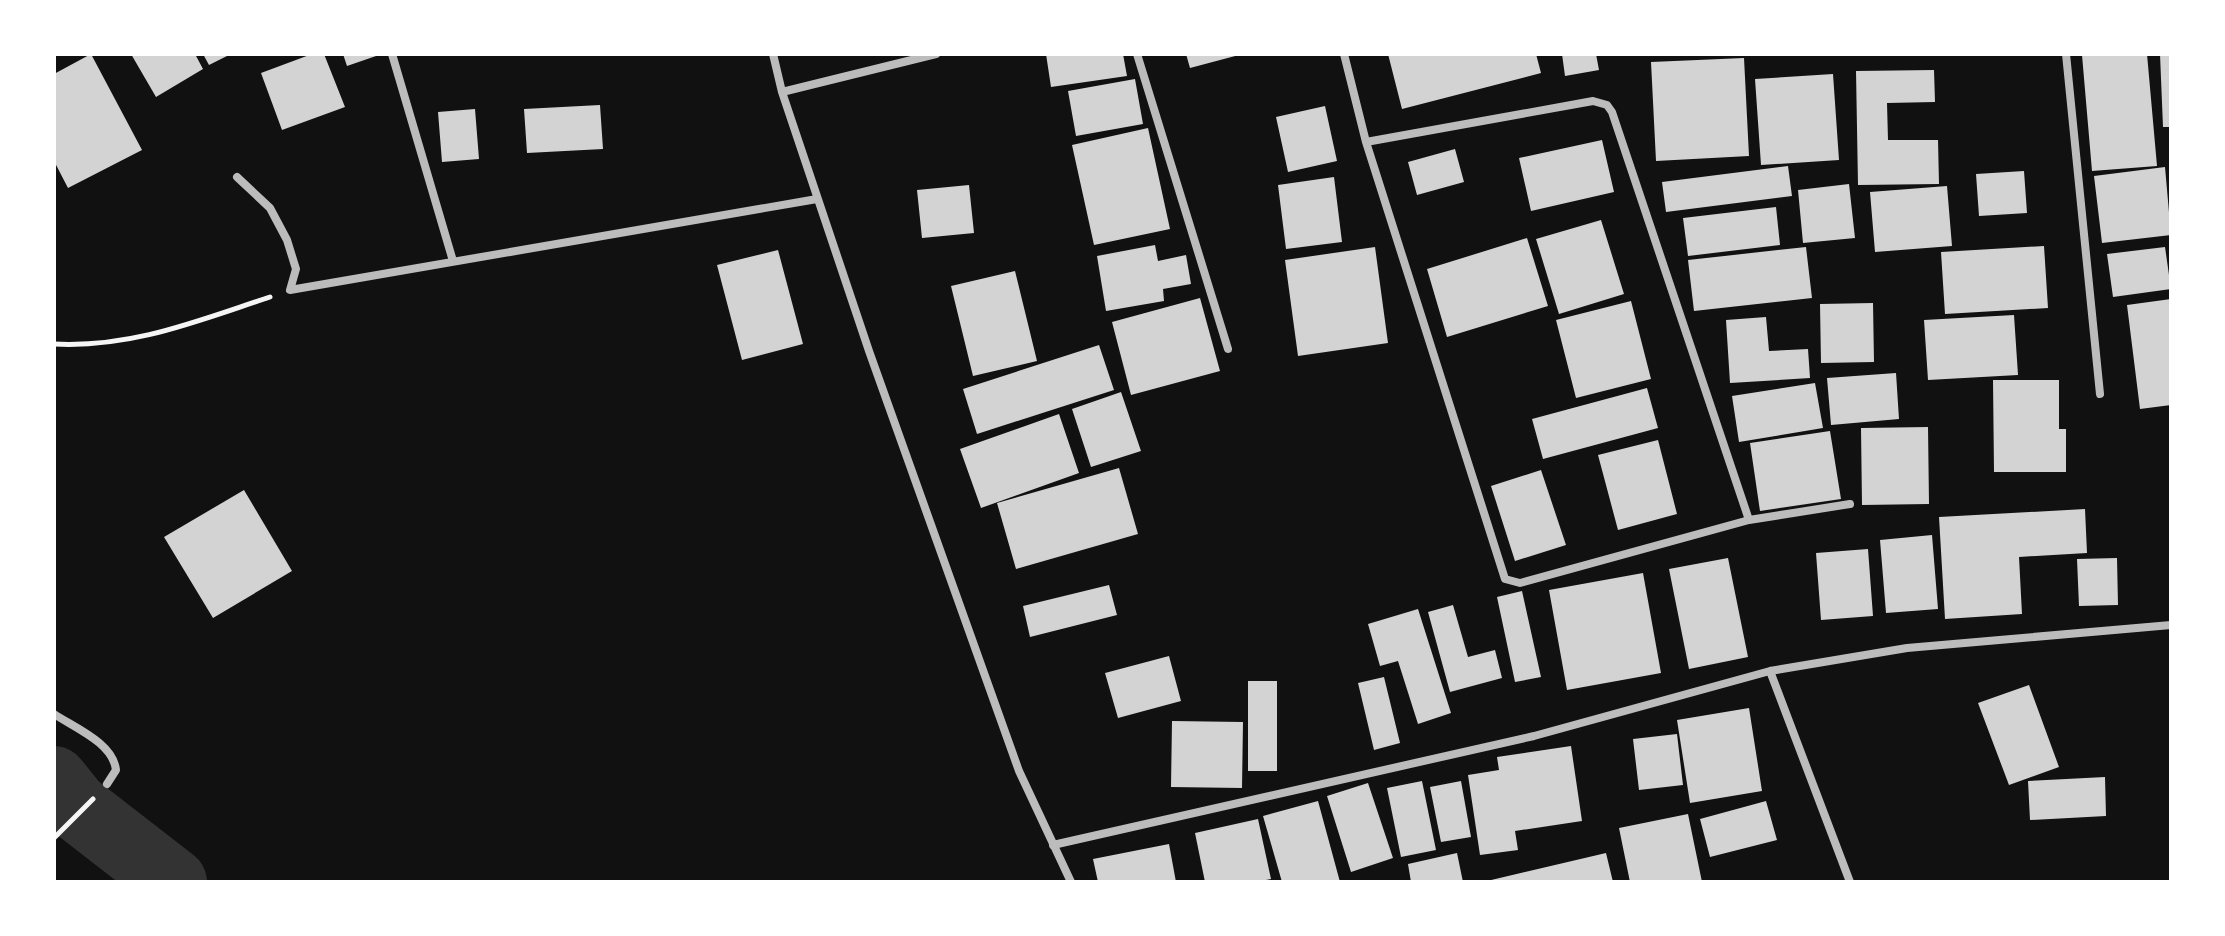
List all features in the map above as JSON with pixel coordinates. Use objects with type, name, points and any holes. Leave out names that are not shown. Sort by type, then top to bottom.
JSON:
[{"type":"street","points":[[392,54],[453,261]]},
{"type":"street","points":[[773,54],[782,92],[869,351],[1019,771],[1071,882]]},
{"type":"street","points":[[782,92],[936,54]]},
{"type":"street","points":[[1137,54],[1228,349]]},
{"type":"street","points":[[1344,54],[1366,142],[1505,579],[1520,583],[1749,520],[1850,504]]},
{"type":"street","points":[[2066,54],[2100,394]]},
{"type":"street","points":[[1366,142],[1593,101],[1607,105],[1612,112],[1749,520]]},
{"type":"street","points":[[237,177],[270,208],[287,240],[296,269],[290,290],[817,199]]},
{"type":"street","points":[[1053,845],[1534,736],[1770,671],[1907,648],[2171,625]]},
{"type":"street","points":[[1770,671],[1850,882]]},
{"type":"street","points":[[54,714],[101,745],[114,758],[116,770],[107,784]]},
{"type":"path","points":[[54,344],[127,342],[290,290]]},
{"type":"path","points":[[54,838],[107,784]]},
{"type":"building","points":[[91,54],[142,150],[68,188],[54,161],[54,74]]},
{"type":"building","points":[[131,54],[195,54],[203,69],[156,97]]},
{"type":"building","points":[[203,54],[231,54],[209,65]]},
{"type":"building","points":[[312,54],[324,54],[345,107],[282,130],[261,73]]},
{"type":"building","points":[[343,54],[379,54],[379,55],[347,66]]},
{"type":"building","points":[[1046,54],[1123,54],[1127,76],[1051,87]]},
{"type":"building","points":[[1186,54],[1239,54],[1239,55],[1190,68]]},
{"type":"building","points":[[1388,54],[1536,54],[1541,73],[1402,109]]},
{"type":"building","points":[[1562,54],[1596,54],[1599,70],[1565,76]]},
{"type":"building","points":[[2147,54],[2157,166],[2092,171],[2082,55]]},
{"type":"building","points":[[2160,54],[2171,54],[2171,127],[2163,127]]},
{"type":"building","points":[[1744,58],[1749,156],[1656,161],[1651,62]]},
{"type":"building","points":[[1934,70],[1935,102],[1887,103],[1888,140],[1938,140],[1939,184],[1858,185],[1856,71]]},
{"type":"building","points":[[1833,74],[1839,160],[1761,165],[1755,79]]},
{"type":"building","points":[[1135,79],[1143,124],[1076,136],[1068,91]]},
{"type":"building","points":[[600,105],[603,149],[527,153],[524,109]]},
{"type":"building","points":[[1325,106],[1337,161],[1288,172],[1276,117]]},
{"type":"building","points":[[475,109],[479,159],[442,162],[438,112]]},
{"type":"building","points":[[1148,128],[1170,229],[1094,245],[1072,145]]},
{"type":"building","points":[[1602,140],[1614,192],[1531,211],[1519,158]]},
{"type":"building","points":[[1455,149],[1464,182],[1417,195],[1408,162]]},
{"type":"building","points":[[1788,166],[1792,196],[1666,212],[1662,182]]},
{"type":"building","points":[[2165,167],[2171,235],[2102,243],[2094,176]]},
{"type":"building","points":[[2024,171],[2027,213],[1979,216],[1976,174]]},
{"type":"building","points":[[1334,177],[1342,242],[1286,249],[1278,185]]},
{"type":"building","points":[[1849,184],[1855,238],[1803,243],[1798,190]]},
{"type":"building","points":[[969,185],[974,233],[922,238],[917,190]]},
{"type":"building","points":[[1947,186],[1952,246],[1875,252],[1870,192]]},
{"type":"building","points":[[1776,207],[1780,245],[1688,256],[1683,218]]},
{"type":"building","points":[[1601,220],[1624,294],[1559,314],[1536,239]]},
{"type":"building","points":[[1527,238],[1548,306],[1447,337],[1427,269]]},
{"type":"building","points":[[1155,245],[1158,261],[1186,255],[1191,284],[1163,289],[1164,301],[1106,311],[1097,256]]},
{"type":"building","points":[[2044,246],[2048,308],[1945,314],[1941,252]]},
{"type":"building","points":[[1375,247],[1388,343],[1298,356],[1285,260]]},
{"type":"building","points":[[1806,247],[1812,298],[1694,311],[1688,260]]},
{"type":"building","points":[[2165,247],[2171,289],[2113,297],[2107,254]]},
{"type":"building","points":[[778,250],[803,344],[742,360],[717,265]]},
{"type":"building","points":[[1015,271],[1037,361],[973,376],[951,286]]},
{"type":"building","points":[[1200,298],[1220,371],[1131,395],[1112,322]]},
{"type":"building","points":[[2171,299],[2171,405],[2140,409],[2127,305]]},
{"type":"building","points":[[1631,301],[1651,379],[1576,398],[1556,320]]},
{"type":"building","points":[[1873,303],[1874,362],[1821,363],[1820,304]]},
{"type":"building","points":[[2014,315],[2018,375],[1928,380],[1924,320]]},
{"type":"building","points":[[1766,317],[1769,351],[1808,349],[1810,378],[1730,383],[1726,320]]},
{"type":"building","points":[[1099,345],[1114,390],[977,434],[963,389]]},
{"type":"building","points":[[1896,373],[1899,419],[1831,425],[1827,378]]},
{"type":"building","points":[[1993,380],[2059,380],[2059,429],[2066,429],[2066,472],[1994,472]]},
{"type":"building","points":[[1815,383],[1823,428],[1739,442],[1732,396]]},
{"type":"building","points":[[1647,388],[1658,428],[1543,459],[1532,419]]},
{"type":"building","points":[[1121,392],[1141,451],[1091,467],[1072,409]]},
{"type":"building","points":[[1059,414],[1079,473],[981,508],[960,449]]},
{"type":"building","points":[[1928,427],[1929,504],[1862,505],[1861,428]]},
{"type":"building","points":[[1830,431],[1841,499],[1760,511],[1750,443]]},
{"type":"building","points":[[1658,440],[1677,514],[1618,530],[1598,455]]},
{"type":"building","points":[[1119,468],[1138,534],[1016,569],[997,503]]},
{"type":"building","points":[[1541,470],[1566,545],[1515,561],[1491,486]]},
{"type":"building","points":[[244,490],[292,571],[213,618],[164,537]]},
{"type":"building","points":[[2085,509],[2087,553],[2019,557],[2022,614],[1945,619],[1939,517]]},
{"type":"building","points":[[1932,535],[1938,609],[1886,613],[1880,540]]},
{"type":"building","points":[[1868,549],[1873,616],[1821,620],[1816,553]]},
{"type":"building","points":[[1728,558],[1748,657],[1689,669],[1669,569]]},
{"type":"building","points":[[2117,558],[2118,605],[2079,606],[2077,559]]},
{"type":"building","points":[[1643,573],[1661,673],[1567,690],[1549,590]]},
{"type":"building","points":[[1109,585],[1117,615],[1030,637],[1023,606]]},
{"type":"building","points":[[1522,591],[1541,677],[1515,682],[1497,597]]},
{"type":"building","points":[[1453,605],[1468,657],[1495,650],[1502,678],[1450,692],[1428,612]]},
{"type":"building","points":[[1418,609],[1451,713],[1418,724],[1398,661],[1380,666],[1368,624]]},
{"type":"building","points":[[1169,656],[1181,701],[1118,718],[1105,673]]},
{"type":"building","points":[[1384,677],[1400,743],[1374,750],[1358,683]]},
{"type":"building","points":[[1248,681],[1277,681],[1277,771],[1248,771]]},
{"type":"building","points":[[2029,685],[2059,767],[2009,785],[1978,703]]},
{"type":"building","points":[[1749,708],[1762,791],[1690,803],[1677,720]]},
{"type":"building","points":[[1172,721],[1243,722],[1242,788],[1171,787]]},
{"type":"building","points":[[1677,734],[1683,785],[1639,790],[1633,739]]},
{"type":"building","points":[[1571,746],[1582,821],[1515,831],[1518,850],[1480,855],[1468,775],[1499,770],[1497,757]]},
{"type":"building","points":[[2105,777],[2106,816],[2030,820],[2028,781]]},
{"type":"building","points":[[1422,781],[1436,850],[1401,857],[1387,788]]},
{"type":"building","points":[[1461,781],[1471,837],[1441,842],[1430,787]]},
{"type":"building","points":[[1368,783],[1393,858],[1351,872],[1327,796]]},
{"type":"building","points":[[1318,801],[1340,882],[1282,882],[1263,816]]},
{"type":"building","points":[[1766,801],[1777,840],[1710,857],[1700,819]]},
{"type":"building","points":[[1688,814],[1702,882],[1630,882],[1619,828]]},
{"type":"building","points":[[1258,819],[1271,879],[1205,882],[1195,833]]},
{"type":"building","points":[[1169,844],[1176,882],[1098,882],[1093,859]]},
{"type":"building","points":[[1457,853],[1463,882],[1411,882],[1408,864]]},
{"type":"building","points":[[1606,853],[1613,882],[1487,882],[1487,881]]},
{"type":"waterway","points":[[54,780],[75,806],[173,882]]}]
